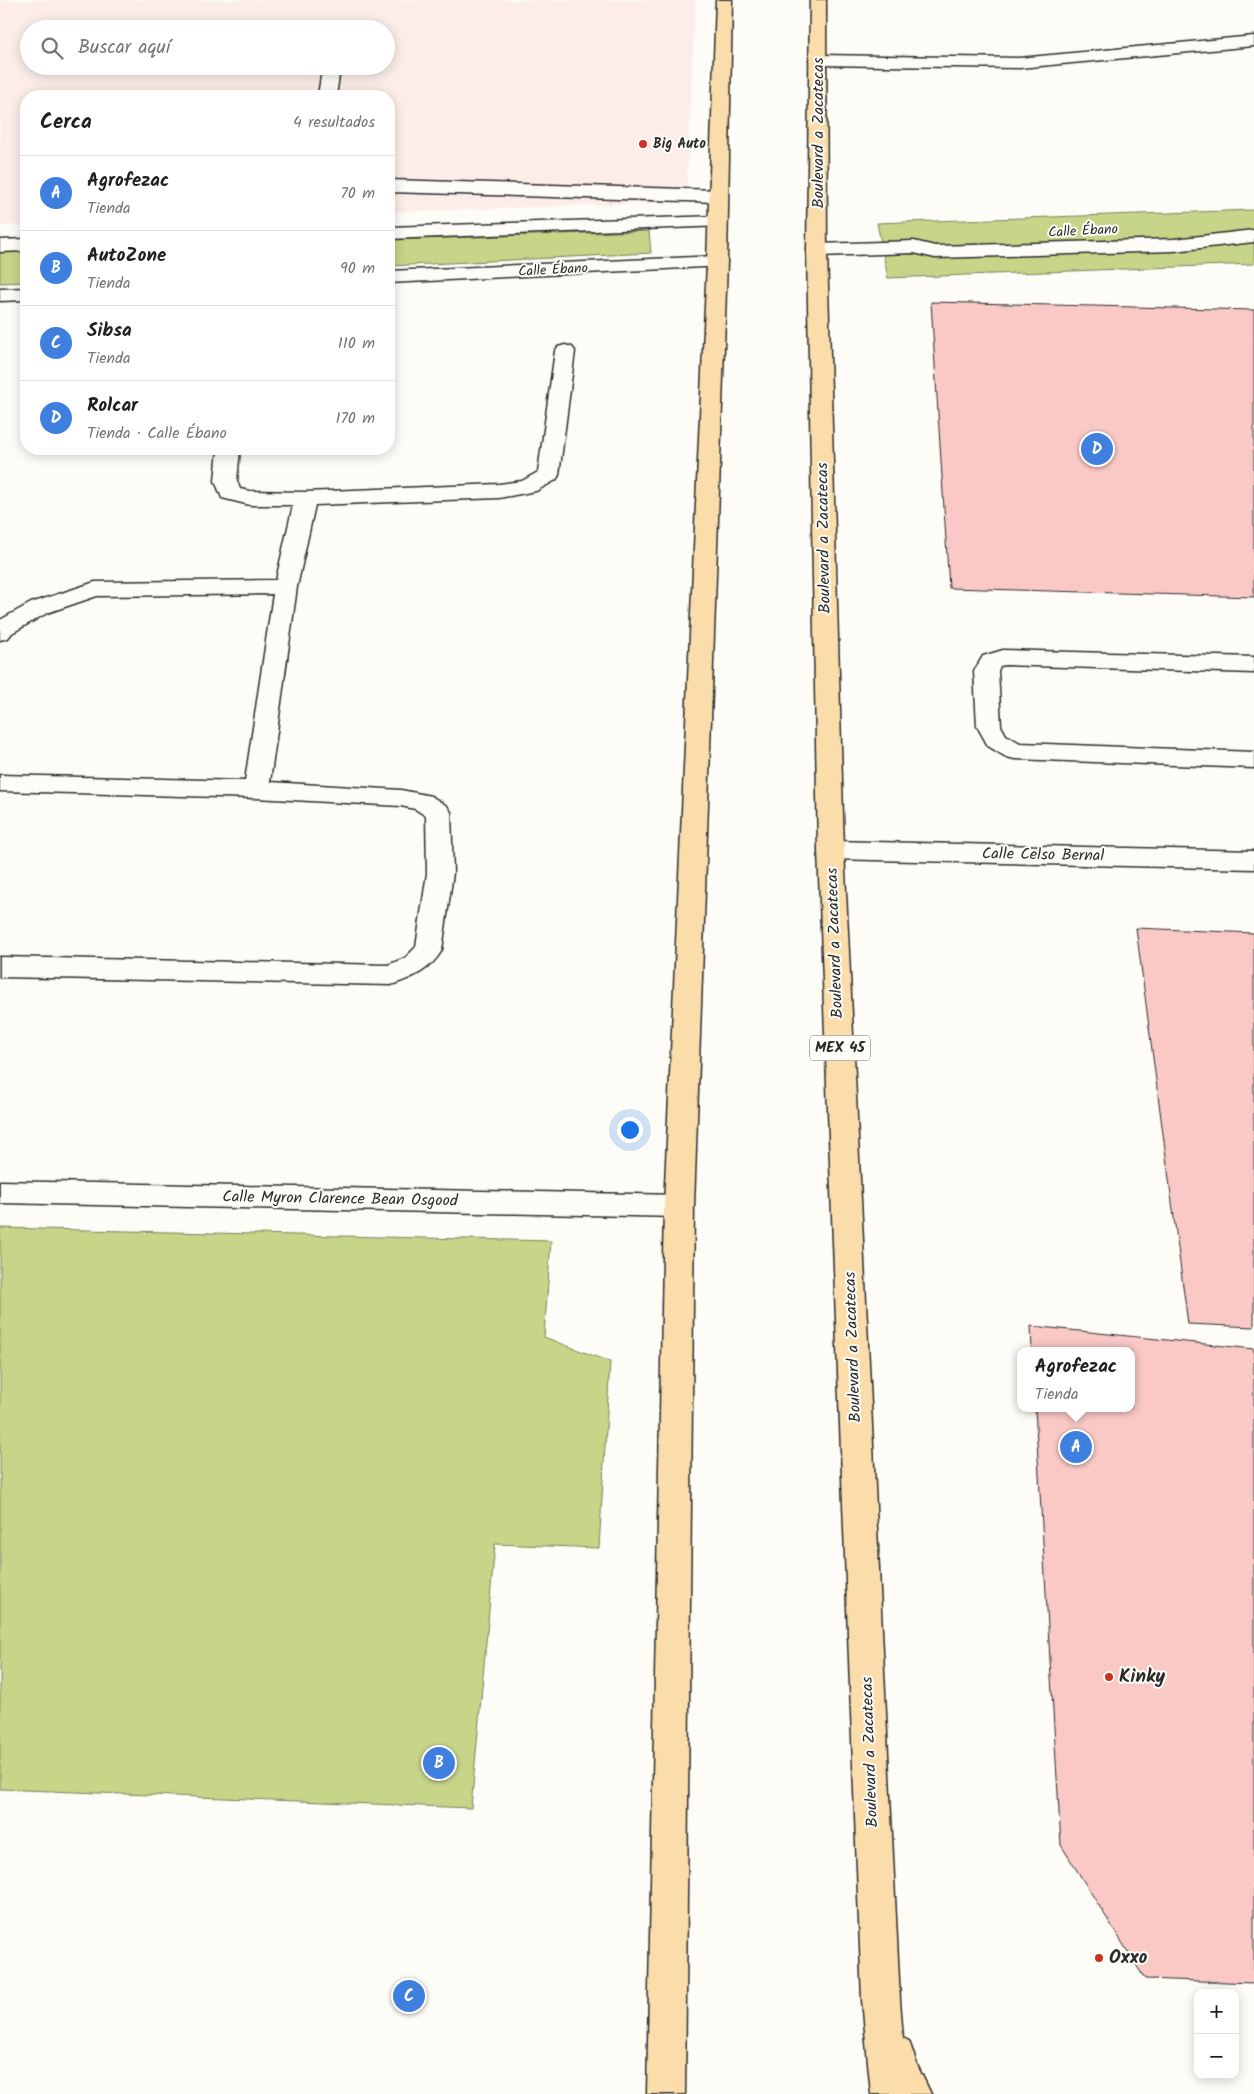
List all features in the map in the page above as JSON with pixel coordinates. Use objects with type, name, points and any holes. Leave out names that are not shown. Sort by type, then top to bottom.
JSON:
[{"type":"main road","points":[[664,2091],[679,1206],[718,262],[717,222],[724,0]]},
{"type":"main road","name":"Boulevard a Zacatecas","points":[[818,0],[817,250],[831,850],[881,2000],[890,2094]]},
{"type":"main road","points":[[881,2000],[901,2073],[912,2094]]},
{"type":"street","points":[[818,60],[1019,63],[1254,41]]},
{"type":"street","points":[[328,90],[330,76]]},
{"type":"street","points":[[395,186],[718,196]]},
{"type":"street","points":[[395,233],[717,222]]},
{"type":"street","name":"Calle Ébano","points":[[817,250],[914,247],[935,252],[1174,245],[1254,235]]},
{"type":"street","points":[[0,246],[20,245]]},
{"type":"street","name":"Calle Ébano","points":[[395,277],[718,262]]},
{"type":"street","points":[[0,295],[20,294]]},
{"type":"street","points":[[228,455],[226,481],[230,493],[250,498],[305,499],[499,491],[528,486],[548,476],[565,351]]},
{"type":"street","points":[[256,790],[286,587],[305,499]]},
{"type":"street","points":[[0,633],[1,629],[39,608],[95,588],[286,587]]},
{"type":"street","points":[[1254,665],[1003,657],[991,661],[986,671],[989,726],[997,740],[1015,751],[1254,760]]},
{"type":"street","points":[[0,784],[256,790],[401,798],[422,802],[438,812],[440,873],[429,950],[414,965],[391,975],[0,967]]},
{"type":"street","name":"Calle Celso Bernal","points":[[831,850],[1254,860]]},
{"type":"street","name":"Calle Myron Clarence Bean Osgood","points":[[0,1192],[679,1206]]},
{"type":"shaded area","points":[[0,0],[695,0],[686,202],[395,212],[395,90],[20,90],[20,225],[0,226]]},
{"type":"green space","points":[[1254,210],[1254,264],[888,278],[877,223]]},
{"type":"green space","points":[[649,231],[651,253],[395,266],[395,240]]},
{"type":"green space","points":[[20,251],[20,282],[0,283],[0,252]]},
{"type":"green space","points":[[0,1228],[551,1241],[544,1337],[610,1362],[599,1548],[495,1544],[471,1808],[0,1789]]},
{"type":"building","points":[[931,302],[1254,310],[1254,597],[949,588]]},
{"type":"building","points":[[1136,928],[1254,933],[1254,1327],[1188,1324]]},
{"type":"building","points":[[1031,1326],[1254,1349],[1254,1983],[1145,1979],[1061,1845],[1035,1412],[1135,1412],[1135,1347],[1032,1347]]},
{"type":"place","name":"Big Auto","points":[[643,144]]},
{"type":"place","name":"Rolcar","points":[[1097,449]]},
{"type":"place","name":"Agrofezac","points":[[1076,1447]]},
{"type":"place","name":"Kinky","points":[[1109,1677]]},
{"type":"place","name":"AutoZone","points":[[439,1763]]},
{"type":"place","name":"Oxxo","points":[[1099,1958]]},
{"type":"place","name":"Sibsa","points":[[409,1996]]}]
